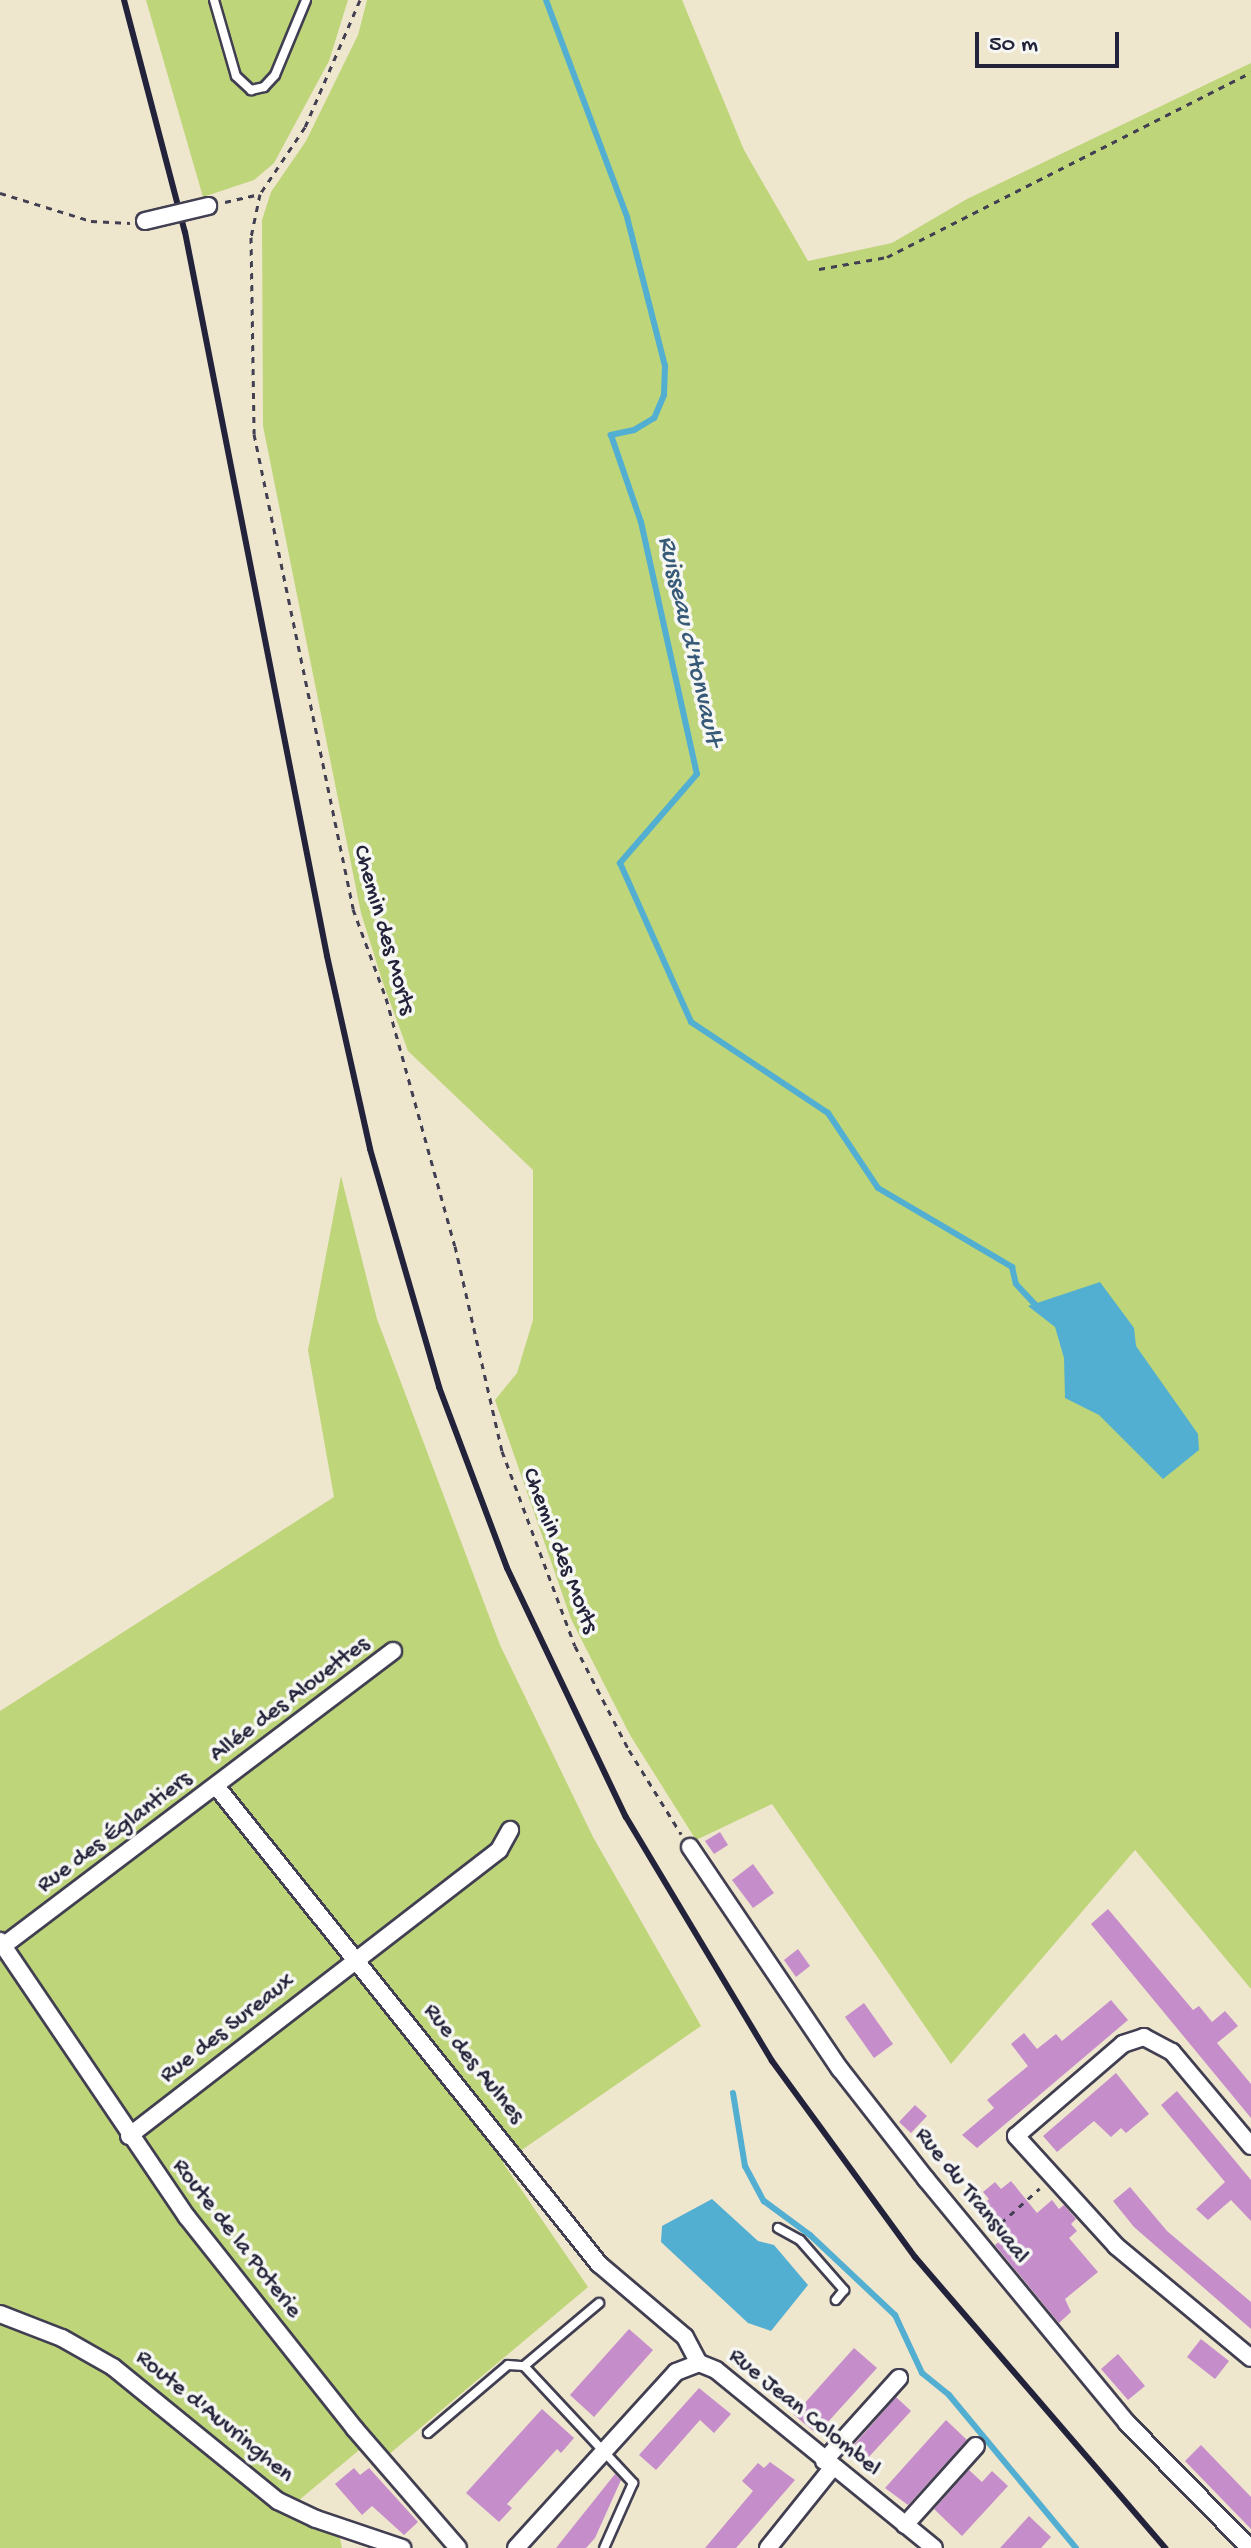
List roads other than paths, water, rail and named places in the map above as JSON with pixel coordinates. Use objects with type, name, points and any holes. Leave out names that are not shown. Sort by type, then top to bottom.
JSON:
[{"type":"street","points":[[145,221],[208,206]]},
{"type":"street","name":"Allée des Alouettes","points":[[216,1786],[393,1651]]},
{"type":"street","name":"Rue des Églantiers","points":[[2,1944],[216,1786]]},
{"type":"street","name":"Rue des Aulnes","points":[[216,1786],[599,2264],[685,2337],[699,2363]]},
{"type":"street","name":"Rue des Sureaux","points":[[129,2136],[499,1850],[510,1830]]},
{"type":"street","name":"Rue du Transvaal","points":[[690,1847],[840,2069],[978,2244],[1127,2423],[1250,2548]]},
{"type":"street","name":"Route de la Poterie","points":[[2,1944],[129,2136],[285,2342],[458,2548]]},
{"type":"street","points":[[1251,2146],[1172,2052],[1144,2037],[1123,2044],[1016,2136],[1129,2258],[1251,2358]]},
{"type":"street","name":"Route d'Auvringhen","points":[[0,2314],[62,2338],[113,2367],[278,2501],[402,2548]]},
{"type":"street","name":"Rue Jean Colombel","points":[[516,2548],[676,2372],[699,2363],[716,2370],[828,2465],[934,2548]]},
{"type":"street","points":[[768,2548],[828,2465],[899,2378]]},
{"type":"street","points":[[905,2525],[976,2446]]},
{"type":"lane","points":[[214,0],[236,76],[245,87],[258,90],[280,67],[306,0]]},
{"type":"lane","points":[[778,2228],[800,2240],[844,2290],[836,2300]]},
{"type":"lane","points":[[428,2433],[508,2365],[524,2366],[599,2303]]},
{"type":"lane","points":[[524,2366],[602,2454],[633,2483],[604,2548]]},
{"type":"water","points":[[1100,1282],[1134,1328],[1136,1346],[1198,1434],[1199,1450],[1163,1479],[1099,1415],[1065,1398],[1064,1358],[1055,1327],[1028,1306]]},
{"type":"water","points":[[712,2199],[758,2241],[774,2245],[808,2285],[771,2331],[748,2323],[661,2242],[662,2226]]},
{"type":"waterway","name":"Ruisseau d'Honvault","points":[[546,0],[627,217],[665,366],[664,395],[654,418],[634,430],[611,435],[641,522],[697,774],[620,863],[691,1022],[828,1113],[878,1188],[1012,1267],[1016,1284],[1038,1308]]},
{"type":"waterway","points":[[733,2093],[745,2166],[764,2201],[810,2235],[895,2315],[922,2373],[949,2395],[1076,2548]]},
{"type":"railway","points":[[124,0],[185,232],[327,956],[370,1149],[439,1387],[507,1568],[626,1817],[772,2061],[915,2257],[1165,2548]]}]
